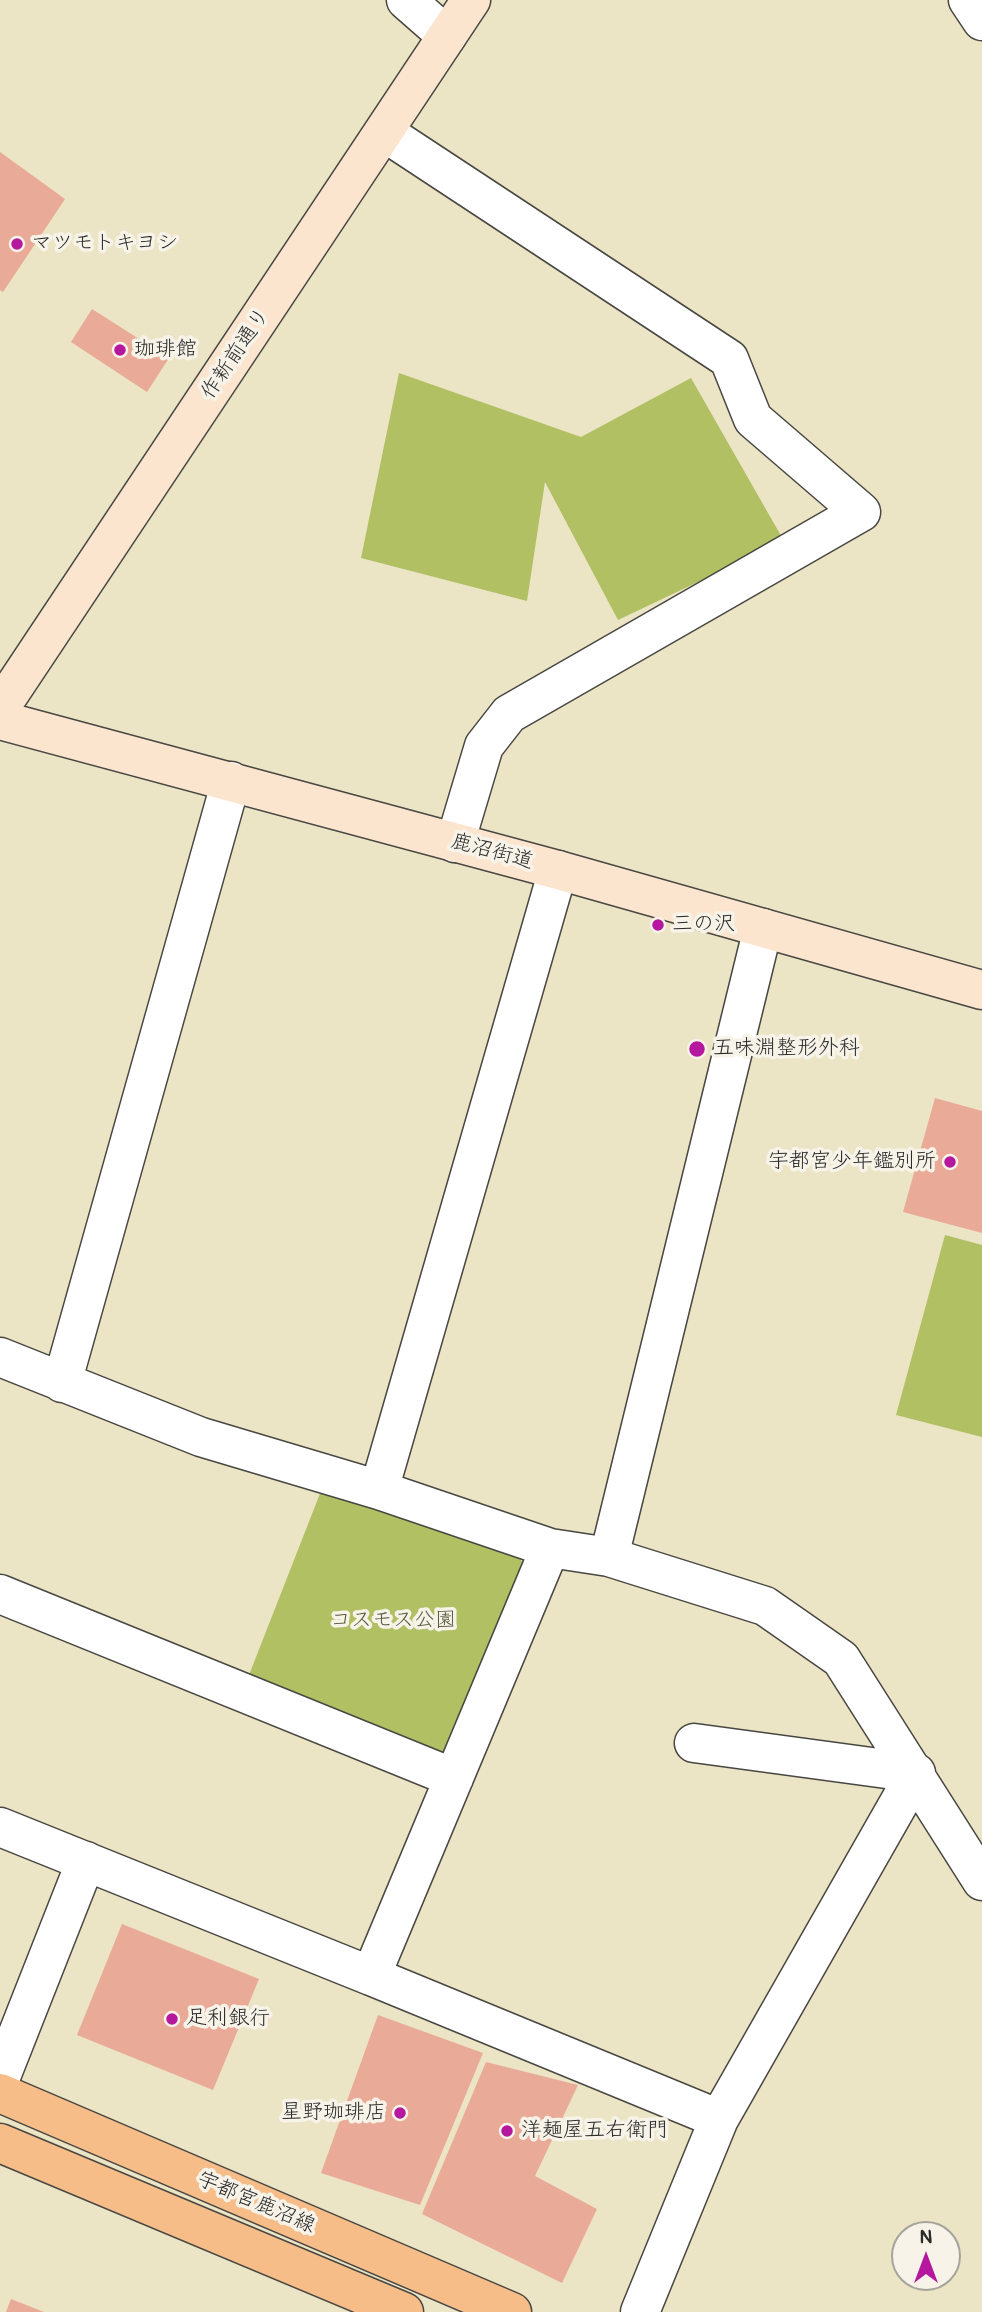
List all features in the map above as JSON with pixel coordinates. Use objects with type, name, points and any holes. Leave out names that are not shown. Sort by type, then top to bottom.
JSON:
[{"type":"main road","name":"宇都宮鹿沼線","points":[[0,2093],[493,2308]]},
{"type":"main road","name":"宇都宮鹿沼線","points":[[0,2143],[404,2312]]},
{"type":"street","points":[[406,0],[447,36]]},
{"type":"street","name":"作新前通り","points":[[0,708],[471,0]]},
{"type":"street","points":[[968,0],[982,21]]},
{"type":"street","points":[[384,132],[729,359],[753,419],[861,512],[509,714],[484,746],[456,843]]},
{"type":"street","name":"鹿沼街道","points":[[0,719],[558,870],[982,990]]},
{"type":"street","points":[[62,1383],[231,781]]},
{"type":"street","points":[[379,1490],[558,870]]},
{"type":"street","points":[[609,1557],[763,928]]},
{"type":"street","points":[[0,1357],[201,1437],[379,1490],[551,1548],[609,1557],[765,1606],[841,1659],[916,1773],[982,1881]]},
{"type":"street","points":[[371,1976],[551,1548]]},
{"type":"street","points":[[0,1594],[454,1777]]},
{"type":"street","points":[[694,1743],[916,1773]]},
{"type":"street","points":[[640,2312],[719,2119],[916,1773]]},
{"type":"street","points":[[0,1826],[719,2119]]},
{"type":"street","points":[[0,2079],[86,1861]]},
{"type":"green space","points":[[399,373],[581,437],[691,378],[784,541],[618,620],[545,482],[527,601],[361,558]]},
{"type":"green space","points":[[945,1235],[982,1245],[982,1437],[896,1415]]},
{"type":"green space","name":"コスモス公園","points":[[321,1491],[513,1548],[526,1568],[457,1745],[438,1754],[249,1675]]},
{"type":"building","name":"マツモトキヨシ","points":[[0,152],[65,199],[3,292],[0,290]]},
{"type":"building","name":"珈琲館","points":[[92,309],[169,358],[147,392],[71,342]]},
{"type":"building","name":"宇都宮少年鑑別所","points":[[935,1098],[982,1111],[982,1233],[903,1212]]},
{"type":"building","points":[[122,1924],[259,1979],[213,2090],[77,2035]]},
{"type":"building","name":"星野珈琲店","points":[[378,2015],[483,2053],[420,2205],[321,2173]]},
{"type":"building","name":"洋麺屋五右衛門","points":[[486,2062],[578,2085],[535,2176],[597,2209],[562,2283],[422,2214]]},
{"type":"building","points":[[11,2299],[44,2312],[6,2312]]},
{"type":"place","name":"マツモトキヨシ","points":[[17,244]]},
{"type":"place","name":"珈琲館","points":[[120,350]]},
{"type":"place","name":"三の沢","points":[[658,925]]},
{"type":"place","name":"五味淵整形外科","points":[[697,1049]]},
{"type":"place","name":"宇都宮少年鑑別所","points":[[950,1162]]},
{"type":"place","name":"足利銀行","points":[[172,2019]]},
{"type":"place","name":"星野珈琲店","points":[[400,2113]]},
{"type":"place","name":"洋麺屋五右衛門","points":[[507,2131]]}]
